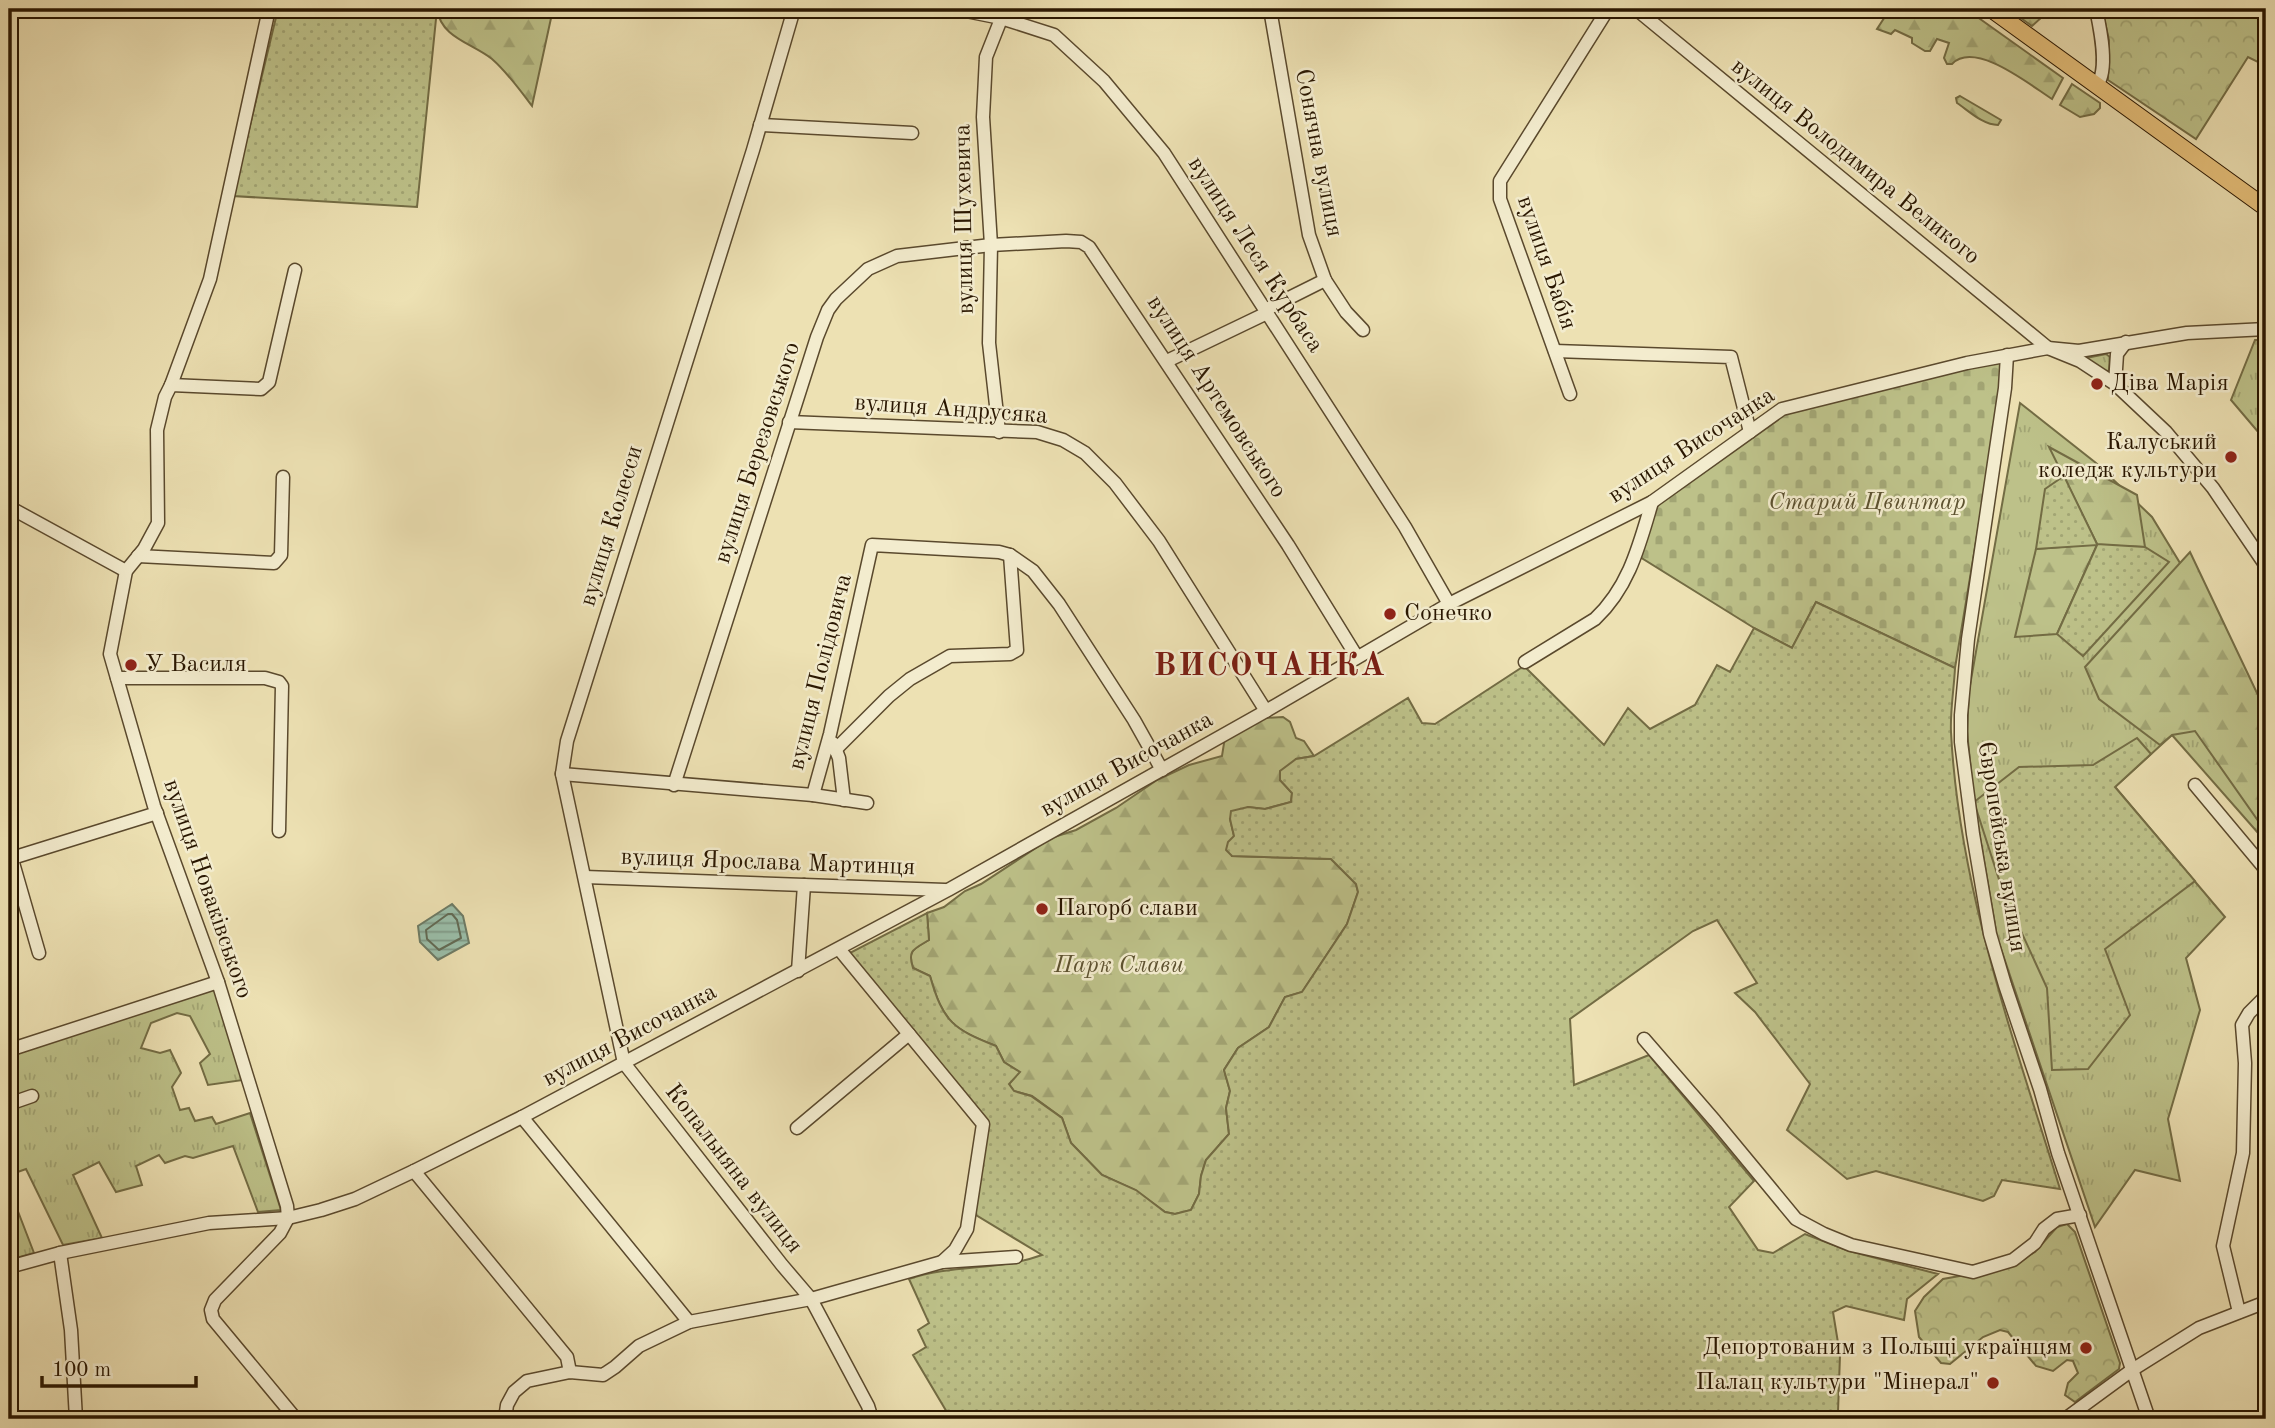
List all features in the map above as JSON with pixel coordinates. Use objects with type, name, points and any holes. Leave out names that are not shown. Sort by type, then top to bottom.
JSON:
[{"type":"main road","points":[[1991,9],[2266,208]]},
{"type":"street","points":[[9,508],[126,571],[158,523],[157,430],[165,397],[209,279],[269,9]]},
{"type":"street","name":"вулиця Колесси","points":[[624,1063],[562,774],[567,741],[794,9]]},
{"type":"street","name":"вулиця Леся Курбаса","points":[[956,9],[1003,13],[1054,35],[1104,81],[1164,153],[1405,527],[1449,604]]},
{"type":"street","name":"Сонячна вулиця","points":[[1270,9],[1309,235],[1325,280],[1346,312],[1363,331]]},
{"type":"street","name":"вулиця Бабія","points":[[1608,9],[1500,181],[1500,199],[1555,351],[1731,357],[1750,432]]},
{"type":"street","name":"вулиця Володимира Великого","points":[[1636,9],[2048,348]]},
{"type":"street","points":[[2096,9],[2102,40],[2102,79],[2097,85]]},
{"type":"street","name":"вулиця Шухевича","points":[[999,432],[989,343],[991,246],[983,117],[986,57],[1003,13]]},
{"type":"street","points":[[760,125],[912,133]]},
{"type":"street","name":"вулиця Артемовського","points":[[991,246],[1066,241],[1081,242],[1089,247],[1288,545],[1357,657]]},
{"type":"street","name":"вулиця Березовського","points":[[674,785],[789,422],[828,310],[835,299],[868,269],[897,256],[991,246]]},
{"type":"street","points":[[171,386],[261,389],[270,382],[295,270]]},
{"type":"street","points":[[1167,361],[1325,280]]},
{"type":"street","name":"вулиця Височанка","points":[[9,1267],[60,1253],[209,1223],[288,1218],[355,1199],[414,1171],[522,1117],[948,890],[1266,711],[1449,604],[1652,502],[1782,409],[2007,355],[2048,348],[2079,351],[2187,332],[2266,329]]},
{"type":"street","points":[[2115,384],[2117,354],[2126,342]]},
{"type":"street","points":[[2048,348],[2080,361],[2115,384],[2166,432],[2213,488],[2266,566]]},
{"type":"street","points":[[1555,351],[1570,394]]},
{"type":"street","name":"Європейська вулиця","points":[[2007,355],[1968,639],[1961,715],[1961,742],[1973,834],[1990,934],[2058,1153],[2149,1419]]},
{"type":"street","name":"вулиця Андрусяка","points":[[789,422],[1037,432],[1063,440],[1085,453],[1115,483],[1158,541],[1266,711]]},
{"type":"street","points":[[138,556],[274,562],[281,555],[283,477]]},
{"type":"street","points":[[1525,662],[1603,612],[1623,585],[1636,555],[1652,502]]},
{"type":"street","name":"вулиця Полідовича","points":[[813,795],[830,734],[872,545],[999,551],[1010,555]]},
{"type":"street","points":[[835,750],[910,679],[950,656],[1010,654],[1017,650],[1010,555]]},
{"type":"street","points":[[1010,555],[1033,571],[1059,604],[1134,720],[1162,770]]},
{"type":"street","name":"вулиця Новаківського","points":[[126,571],[110,654],[157,813],[218,982],[287,1206],[288,1218]]},
{"type":"street","points":[[117,678],[265,678],[279,682],[282,686],[279,831]]},
{"type":"street","points":[[830,734],[843,775],[844,800]]},
{"type":"street","points":[[562,774],[813,795],[867,803]]},
{"type":"street","points":[[2195,785],[2266,870]]},
{"type":"street","points":[[39,953],[10,855],[157,813]]},
{"type":"street","name":"вулиця Ярослава Мартинця","points":[[585,877],[948,890]]},
{"type":"street","points":[[798,971],[804,885]]},
{"type":"street","points":[[839,949],[983,1125],[967,1229],[956,1250],[942,1262]]},
{"type":"street","points":[[9,1049],[218,982]]},
{"type":"street","points":[[2239,1312],[2223,1246],[2243,1153],[2245,1063],[2242,1025],[2249,1013],[2266,996]]},
{"type":"street","points":[[797,1128],[909,1034]]},
{"type":"street","points":[[1644,1040],[1796,1219],[1851,1245],[1973,1272],[2013,1260],[2035,1243],[2044,1229],[2057,1219],[2080,1215]]},
{"type":"street","name":"Копальняна вулиця","points":[[624,1063],[811,1299],[872,1419]]},
{"type":"street","points":[[9,1104],[32,1096]]},
{"type":"street","points":[[522,1117],[689,1322]]},
{"type":"street","points":[[414,1171],[567,1357],[570,1371]]},
{"type":"street","points":[[288,1218],[280,1233],[215,1300],[211,1310],[213,1319],[296,1419]]},
{"type":"street","points":[[60,1253],[71,1330],[76,1419]]},
{"type":"street","points":[[505,1419],[513,1392],[527,1381],[570,1371],[603,1375],[639,1346],[689,1322],[811,1299],[942,1262],[1016,1258]]},
{"type":"street","points":[[2065,1419],[2132,1370],[2199,1328],[2266,1302]]},
{"type":"green space","points":[[278,9],[437,9],[417,207],[233,196]]},
{"type":"green space","points":[[437,9],[553,9],[532,106],[492,59],[458,39],[444,27]]},
{"type":"green space","points":[[1890,9],[1966,9],[2063,78],[2052,99],[2017,75],[1988,61],[1974,57],[1947,64],[1944,58],[1949,43],[1937,39],[1930,51],[1925,51],[1912,43],[1912,38],[1895,30],[1891,34],[1877,29]]},
{"type":"green space","points":[[2008,9],[2039,9],[2043,16],[2032,26]]},
{"type":"green space","points":[[2102,9],[2266,9],[2266,66],[2248,57],[2196,139],[2108,80],[2109,40]]},
{"type":"green space","points":[[2072,84],[2100,103],[2100,108],[2094,114],[2080,117],[2060,105]]},
{"type":"green space","points":[[1960,96],[2001,120],[1998,125],[1982,120],[1957,103],[1956,98]]},
{"type":"green space","points":[[2255,340],[2266,340],[2266,430],[2259,433],[2231,400]]},
{"type":"green space","points":[[2106,354],[2110,357],[2109,370],[2106,372],[2086,358]]},
{"type":"green space","name":"Старий Цвинтар","points":[[2007,355],[1955,668],[1816,602],[1792,648],[1754,628],[1640,557],[1652,502],[1782,409]]},
{"type":"green space","points":[[2020,403],[2096,463],[2152,517],[2225,637],[2266,712],[2266,842],[2172,735],[2115,787],[2225,917],[2186,958],[2200,1010],[2168,1119],[2180,1181],[2135,1170],[2095,1227],[1997,937],[1974,802],[1967,731],[1969,691]]},
{"type":"green space","points":[[2049,447],[2137,495],[2145,547],[2097,545],[2057,634],[2015,637],[2036,549],[2097,544]]},
{"type":"green space","points":[[2064,476],[2097,544],[2145,547],[2169,562],[2083,656],[2057,634],[2097,545],[2036,549],[2045,489]]},
{"type":"green space","points":[[2190,552],[2266,712],[2266,832],[2195,731],[2172,735],[2160,745],[2099,699],[2085,667]]},
{"type":"green space","points":[[1816,602],[1955,668],[1951,732],[1965,849],[1991,964],[2060,1189],[2002,1180],[1994,1196],[1983,1201],[1876,1171],[1847,1179],[1787,1130],[1810,1084],[1755,1012],[1735,993],[1757,983],[1717,920],[1693,931],[1570,1019],[1574,1085],[1649,1055],[1754,1181],[1729,1207],[1758,1250],[1773,1253],[1805,1234],[1849,1251],[1938,1274],[1907,1299],[1904,1320],[1846,1306],[1833,1312],[1840,1355],[1838,1412],[1833,1419],[951,1419],[913,1355],[926,1347],[918,1330],[929,1323],[909,1279],[1042,1255],[966,1209],[979,1123],[842,957],[927,913],[929,940],[913,951],[911,962],[913,968],[930,976],[940,1004],[952,1022],[969,1034],[996,1046],[1004,1062],[1020,1072],[1009,1084],[1014,1091],[1031,1096],[1062,1118],[1071,1143],[1102,1175],[1136,1190],[1165,1212],[1175,1214],[1191,1210],[1199,1194],[1206,1160],[1229,1134],[1226,1108],[1230,1091],[1224,1070],[1238,1048],[1269,1027],[1285,997],[1302,992],[1347,924],[1358,892],[1356,884],[1331,859],[1232,856],[1226,850],[1228,842],[1234,836],[1231,811],[1248,807],[1265,809],[1291,802],[1292,793],[1280,780],[1280,771],[1296,759],[1314,756],[1408,698],[1422,723],[1435,724],[1524,666],[1604,745],[1628,708],[1650,729],[1695,705],[1717,665],[1730,672],[1754,628],[1792,648]]},
{"type":"green space","name":"Парк Слави","points":[[1283,717],[1290,722],[1296,738],[1304,741],[1314,756],[1296,759],[1280,780],[1292,793],[1291,802],[1265,809],[1248,807],[1230,819],[1234,836],[1232,856],[1331,859],[1356,884],[1358,892],[1347,924],[1302,992],[1285,997],[1269,1027],[1238,1048],[1224,1070],[1230,1091],[1226,1108],[1229,1134],[1206,1160],[1199,1194],[1191,1210],[1175,1214],[1165,1212],[1135,1190],[1102,1175],[1071,1143],[1062,1118],[1032,1096],[1014,1091],[1009,1084],[1019,1072],[1004,1062],[996,1046],[969,1034],[952,1022],[940,1004],[930,976],[913,968],[911,954],[929,940],[927,913],[944,907],[1051,838],[1076,830],[1116,808],[1157,780],[1189,765],[1222,756],[1225,737],[1265,718]]},
{"type":"green space","points":[[2137,738],[2151,754],[2115,787],[2195,881],[2105,949],[2130,1015],[2088,1069],[2052,1070],[2047,988],[2003,892],[1974,802],[2019,767],[2093,765]]},
{"type":"green space","points":[[213,978],[243,1080],[208,1085],[200,1063],[210,1054],[190,1016],[177,1013],[151,1023],[141,1048],[160,1053],[170,1050],[181,1073],[172,1087],[180,1110],[189,1108],[195,1121],[212,1117],[216,1124],[250,1113],[281,1210],[258,1212],[233,1146],[165,1163],[159,1155],[136,1166],[142,1185],[116,1192],[99,1162],[73,1175],[102,1238],[63,1245],[26,1169],[9,1175],[9,1050]]},
{"type":"green space","points":[[9,1188],[34,1253],[9,1260]]},
{"type":"green space","points":[[2067,1224],[2075,1232],[2120,1363],[2119,1369],[2075,1402],[2065,1395],[2068,1383],[2078,1373],[2073,1361],[2067,1360],[2053,1371],[2036,1366],[2008,1332],[2000,1330],[1983,1337],[1950,1364],[1941,1363],[1919,1337],[1915,1311],[1924,1297],[1943,1279],[2004,1268],[2035,1252],[2057,1227]]},
{"type":"water","points":[[452,904],[463,916],[469,943],[438,960],[420,942],[418,926]]},
{"type":"place","name":"Діва Марія","points":[[2097,384]]},
{"type":"place","name":"Калуський коледж культури","points":[[2231,457]]},
{"type":"place","name":"Сонечко","points":[[1390,614]]},
{"type":"place","name":"У Василя","points":[[131,665]]},
{"type":"place","name":"Пагорб слави","points":[[1042,909]]},
{"type":"place","name":"Депортованим з Польщі українцям","points":[[2086,1348]]},
{"type":"place","name":"Палац культури \"Мінерал\"","points":[[1993,1383]]},
{"type":"district","name":"ВИСОЧАНКА","points":[[1270,667]]}]
